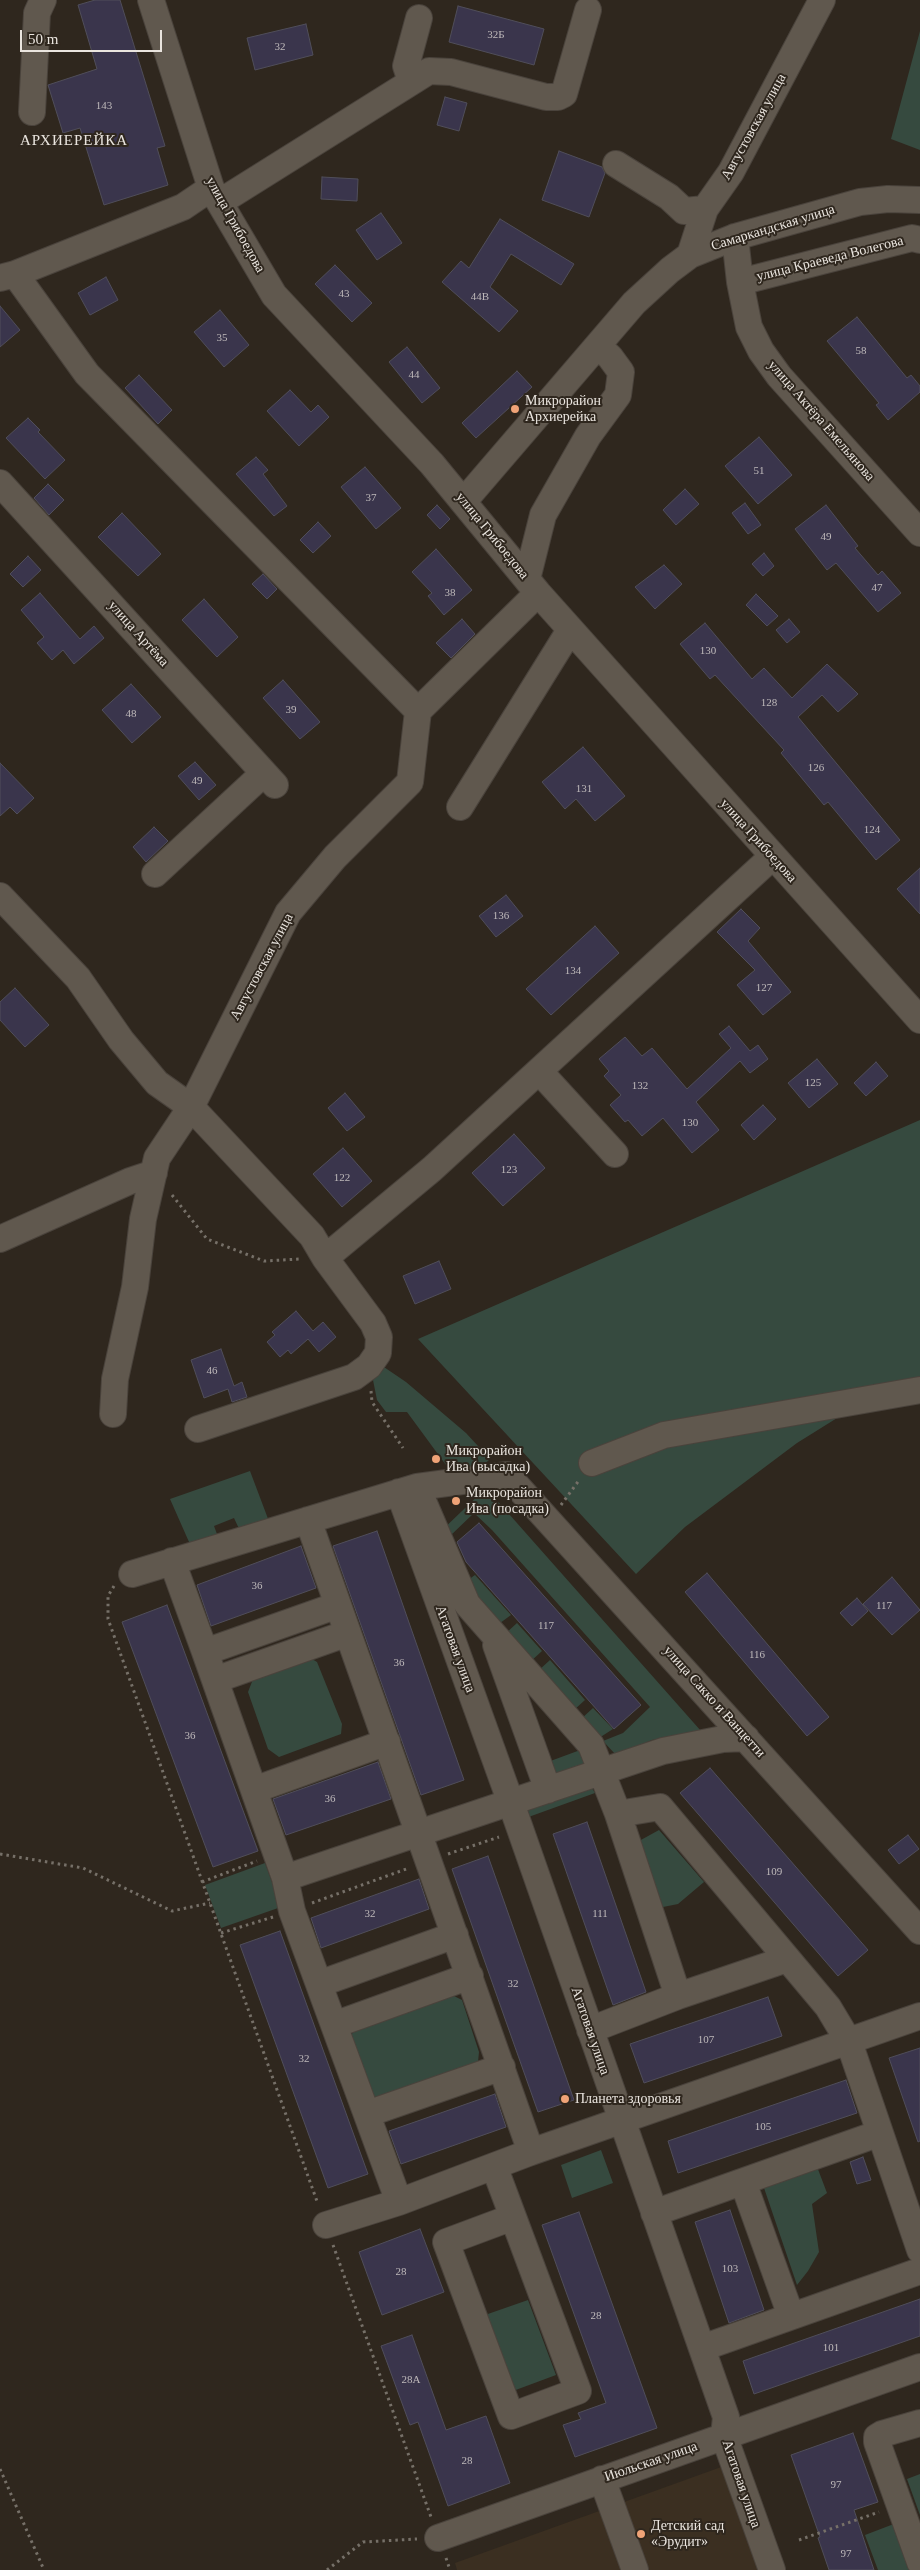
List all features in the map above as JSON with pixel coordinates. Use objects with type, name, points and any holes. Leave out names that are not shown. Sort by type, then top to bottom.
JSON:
[{"type":"street","points":[[32,112],[37,13],[43,0]]},
{"type":"street","name":"улица Грибоедова","points":[[151,0],[215,195],[274,295],[464,501],[570,630],[920,1020]]},
{"type":"street","name":"Августовская улица","points":[[690,256],[705,209],[731,172],[822,0]]},
{"type":"street","points":[[588,10],[567,87],[564,94],[558,97],[546,97],[440,70],[429,71],[215,195],[8,276],[87,374],[418,711],[532,586],[544,515],[588,436],[618,395],[621,372],[598,346]]},
{"type":"street","points":[[411,81],[406,66],[418,18]]},
{"type":"street","points":[[616,164],[669,197],[684,211],[705,209]]},
{"type":"street","name":"Самаркандская улица","points":[[464,501],[634,303],[670,270],[690,256],[735,237],[860,202],[888,199],[920,200]]},
{"type":"street","name":"улица Актёра Емельянова","points":[[735,237],[740,282],[749,327],[761,351],[779,376],[920,533]]},
{"type":"street","name":"улица Краеведа Волегова","points":[[740,282],[912,238],[920,240]]},
{"type":"street","name":"улица Артёма","points":[[0,483],[270,779],[155,874]]},
{"type":"street","points":[[460,807],[570,630]]},
{"type":"street","name":"Августовская улица","points":[[113,1414],[115,1379],[135,1288],[143,1219],[157,1158],[191,1107],[288,913],[335,857],[410,782],[418,711]]},
{"type":"street","points":[[326,1258],[432,1169],[772,857]]},
{"type":"street","points":[[0,896],[78,978],[120,1040],[157,1083],[191,1107],[312,1236],[373,1323],[379,1337],[378,1353],[369,1366],[354,1378],[198,1429]]},
{"type":"street","points":[[539,1071],[615,1154]]},
{"type":"street","points":[[0,1240],[130,1181],[154,1173]]},
{"type":"street","points":[[592,1463],[664,1435],[920,1390]]},
{"type":"street","name":"улица Сакко и Ванцетти","points":[[408,1489],[507,1474],[920,1932]]},
{"type":"street","points":[[132,1574],[408,1489],[466,1604],[591,1745],[618,1814],[678,1996]]},
{"type":"street","name":"Агатовая улица","points":[[408,1489],[520,1830],[726,2417],[724,2436],[772,2570]]},
{"type":"street","points":[[308,1520],[531,2152]]},
{"type":"street","points":[[172,1561],[281,1866],[292,1910],[399,2202]]},
{"type":"street","points":[[205,1652],[338,1605]]},
{"type":"street","points":[[491,1631],[548,1790]]},
{"type":"street","points":[[215,1680],[348,1633]]},
{"type":"street","points":[[281,1866],[420,1834],[663,1751],[723,1739],[746,1738]]},
{"type":"street","points":[[254,1790],[387,1742]]},
{"type":"street","points":[[618,1814],[660,1807],[828,2007],[849,2042],[920,2250]]},
{"type":"street","points":[[319,1984],[455,1935]]},
{"type":"street","points":[[590,2030],[678,1996],[787,1959]]},
{"type":"street","points":[[334,2025],[470,1976]]},
{"type":"street","points":[[326,2225],[399,2202],[531,2152],[920,2016]]},
{"type":"street","points":[[366,2114],[502,2067]]},
{"type":"street","points":[[654,2213],[880,2133]]},
{"type":"street","points":[[494,2166],[578,2391],[511,2416],[446,2242],[513,2217]]},
{"type":"street","points":[[743,2182],[791,2316]]},
{"type":"street","points":[[702,2348],[920,2270]]},
{"type":"street","name":"Июльская улица","points":[[438,2538],[920,2367]]},
{"type":"street","points":[[920,2422],[877,2437],[877,2442],[920,2562]]},
{"type":"street","points":[[602,2479],[636,2570]]},
{"type":"path","points":[[154,1173],[207,1239],[264,1261],[326,1258]]},
{"type":"path","points":[[369,1366],[372,1402],[403,1448]]},
{"type":"path","points":[[550,1520],[592,1463]]},
{"type":"path","points":[[132,1574],[117,1581],[108,1596],[108,1619],[450,2570]]},
{"type":"path","points":[[221,1934],[520,1830]]},
{"type":"path","points":[[0,1854],[83,1868],[172,1912],[210,1903]]},
{"type":"path","points":[[202,1882],[281,1866]]},
{"type":"path","points":[[0,2469],[44,2570]]},
{"type":"path","points":[[799,2540],[900,2505]]},
{"type":"path","points":[[327,2570],[363,2542],[438,2538]]},
{"type":"shaded area","name":"Детский сад «Эрудит»","points":[[724,2466],[762,2570],[457,2570],[455,2563]]},
{"type":"green space","points":[[920,31],[920,150],[891,139]]},
{"type":"green space","points":[[920,1120],[920,1386],[898,1380],[797,1443],[685,1527],[636,1574],[418,1339]]},
{"type":"green space","points":[[378,1363],[406,1382],[466,1433],[490,1459],[474,1474],[454,1476],[407,1412],[386,1412],[377,1400],[372,1375]]},
{"type":"green space","points":[[250,1471],[270,1524],[241,1533],[234,1518],[214,1526],[220,1542],[193,1551],[170,1499]]},
{"type":"green space","points":[[486,1488],[701,1731],[652,1740],[616,1755],[603,1741],[623,1733],[650,1707],[492,1530],[474,1513],[450,1536],[438,1534]]},
{"type":"green space","points":[[475,1575],[511,1615],[496,1626],[465,1582]]},
{"type":"green space","points":[[517,1623],[542,1651],[530,1662],[505,1634]]},
{"type":"green space","points":[[305,1655],[317,1662],[342,1724],[341,1734],[279,1757],[268,1749],[248,1692],[255,1674]]},
{"type":"green space","points":[[550,1660],[585,1700],[574,1710],[538,1671]]},
{"type":"green space","points":[[593,1708],[613,1729],[599,1738],[581,1719]]},
{"type":"green space","points":[[583,1749],[586,1755],[584,1764],[554,1774],[545,1763]]},
{"type":"green space","points":[[592,1788],[595,1793],[523,1819],[525,1811]]},
{"type":"green space","points":[[659,1830],[704,1882],[678,1904],[663,1907],[639,1841]]},
{"type":"green space","points":[[265,1863],[281,1907],[221,1928],[205,1885]]},
{"type":"green space","points":[[454,1996],[462,2000],[479,2052],[478,2062],[380,2098],[371,2096],[350,2040],[353,2031]]},
{"type":"green space","points":[[601,2150],[613,2183],[572,2198],[561,2165]]},
{"type":"green space","points":[[816,2164],[827,2193],[812,2204],[819,2252],[797,2285],[763,2185]]},
{"type":"green space","points":[[528,2300],[556,2375],[513,2391],[485,2315]]},
{"type":"green space","points":[[920,2474],[920,2515],[907,2479]]},
{"type":"green space","points":[[899,2522],[916,2570],[878,2570],[865,2535]]},
{"type":"building","points":[[95,0],[120,0],[165,146],[157,148],[168,185],[104,205],[80,128],[63,133],[48,85],[97,69],[78,5]]},
{"type":"building","points":[[458,6],[544,29],[534,65],[449,42]]},
{"type":"building","points":[[306,24],[313,55],[255,70],[247,38]]},
{"type":"building","points":[[445,97],[467,103],[459,131],[437,125]]},
{"type":"building","points":[[559,151],[602,167],[605,173],[589,217],[542,200]]},
{"type":"building","points":[[322,177],[358,179],[357,201],[321,199]]},
{"type":"building","points":[[381,213],[402,243],[377,260],[356,230]]},
{"type":"building","points":[[500,219],[574,264],[561,285],[511,254],[490,287],[518,311],[499,332],[442,282],[461,261],[469,268]]},
{"type":"building","points":[[335,265],[372,303],[352,322],[315,284]]},
{"type":"building","points":[[106,277],[118,300],[90,315],[78,293]]},
{"type":"building","points":[[0,306],[20,330],[0,347]]},
{"type":"building","points":[[220,310],[249,345],[224,367],[194,332]]},
{"type":"building","points":[[857,317],[907,378],[911,375],[920,386],[920,392],[888,420],[876,405],[879,403],[827,341]]},
{"type":"building","points":[[407,347],[440,388],[422,403],[389,362]]},
{"type":"building","points":[[517,371],[532,387],[476,438],[462,423]]},
{"type":"building","points":[[139,375],[172,410],[158,424],[125,388]]},
{"type":"building","points":[[290,390],[311,412],[318,405],[329,417],[299,446],[267,411]]},
{"type":"building","points":[[28,418],[40,430],[38,432],[65,460],[45,479],[6,438]]},
{"type":"building","points":[[759,437],[792,475],[758,504],[725,466]]},
{"type":"building","points":[[256,457],[268,470],[263,474],[287,506],[274,516],[236,474]]},
{"type":"building","points":[[365,467],[401,508],[376,529],[341,487]]},
{"type":"building","points":[[48,484],[64,500],[49,515],[34,498]]},
{"type":"building","points":[[685,489],[699,504],[676,525],[663,510]]},
{"type":"building","points":[[745,503],[761,525],[748,534],[732,513]]},
{"type":"building","points":[[437,505],[450,519],[440,529],[427,515]]},
{"type":"building","points":[[826,505],[858,546],[855,548],[878,575],[882,571],[901,593],[878,612],[836,563],[827,570],[795,529]]},
{"type":"building","points":[[122,513],[161,554],[138,576],[98,537]]},
{"type":"building","points":[[318,522],[331,536],[313,553],[300,540]]},
{"type":"building","points":[[436,549],[472,590],[444,615],[428,596],[432,593],[412,572]]},
{"type":"building","points":[[764,553],[774,566],[763,576],[752,564]]},
{"type":"building","points":[[28,556],[41,570],[23,587],[10,574]]},
{"type":"building","points":[[664,565],[682,584],[655,609],[635,587]]},
{"type":"building","points":[[263,574],[277,589],[267,599],[252,584]]},
{"type":"building","points":[[40,593],[80,639],[94,626],[104,638],[74,664],[63,650],[52,660],[37,643],[44,637],[21,610]]},
{"type":"building","points":[[756,594],[778,616],[767,626],[746,605]]},
{"type":"building","points":[[204,599],[238,637],[217,657],[182,620]]},
{"type":"building","points":[[462,619],[475,634],[451,658],[436,643]]},
{"type":"building","points":[[789,619],[800,632],[787,643],[776,630]]},
{"type":"building","points":[[705,623],[752,679],[764,668],[792,698],[827,664],[858,694],[838,712],[822,695],[798,717],[900,840],[876,860],[828,802],[824,805],[781,753],[784,750],[715,675],[710,679],[680,644]]},
{"type":"building","points":[[283,680],[320,722],[300,739],[263,698]]},
{"type":"building","points":[[131,684],[161,717],[132,743],[102,710]]},
{"type":"building","points":[[583,747],[625,796],[595,821],[576,799],[565,809],[542,782]]},
{"type":"building","points":[[195,762],[216,785],[199,800],[178,776]]},
{"type":"building","points":[[0,763],[34,798],[17,814],[10,807],[0,816]]},
{"type":"building","points":[[154,827],[168,841],[146,862],[133,847]]},
{"type":"building","points":[[920,868],[920,914],[897,889]]},
{"type":"building","points":[[506,895],[523,916],[496,937],[479,916]]},
{"type":"building","points":[[741,909],[760,928],[748,941],[791,992],[763,1015],[737,985],[755,970],[717,932]]},
{"type":"building","points":[[595,926],[619,953],[551,1015],[526,989]]},
{"type":"building","points":[[15,988],[49,1025],[25,1047],[0,1020],[0,1002]]},
{"type":"building","points":[[729,1026],[750,1051],[758,1045],[768,1059],[750,1073],[740,1061],[696,1102],[719,1130],[692,1153],[663,1118],[642,1136],[628,1120],[625,1122],[610,1105],[621,1095],[604,1076],[609,1071],[599,1059],[625,1037],[642,1056],[652,1048],[687,1089],[731,1048],[719,1034]]},
{"type":"building","points":[[817,1059],[838,1084],[809,1108],[788,1083]]},
{"type":"building","points":[[876,1062],[888,1076],[866,1096],[854,1083]]},
{"type":"building","points":[[345,1093],[365,1117],[347,1131],[328,1108]]},
{"type":"building","points":[[763,1105],[776,1119],[754,1140],[741,1125]]},
{"type":"building","points":[[514,1134],[545,1168],[503,1206],[472,1173]]},
{"type":"building","points":[[343,1148],[372,1181],[342,1207],[313,1174]]},
{"type":"building","points":[[439,1261],[451,1289],[415,1304],[403,1276]]},
{"type":"building","points":[[296,1311],[313,1331],[323,1322],[336,1337],[319,1352],[308,1339],[291,1354],[288,1350],[280,1357],[267,1342],[275,1335],[272,1332]]},
{"type":"building","points":[[221,1349],[234,1386],[242,1382],[247,1397],[232,1402],[228,1389],[204,1398],[191,1360]]},
{"type":"building","points":[[479,1523],[641,1705],[614,1729],[466,1562],[457,1542]]},
{"type":"building","points":[[377,1531],[464,1780],[421,1795],[333,1546]]},
{"type":"building","points":[[301,1546],[316,1588],[211,1626],[197,1585]]},
{"type":"building","points":[[707,1573],[829,1717],[807,1736],[685,1592]]},
{"type":"building","points":[[892,1577],[920,1610],[892,1635],[863,1604]]},
{"type":"building","points":[[857,1598],[868,1611],[852,1626],[840,1613]]},
{"type":"building","points":[[167,1605],[258,1851],[213,1867],[122,1622]]},
{"type":"building","points":[[378,1762],[391,1799],[286,1835],[273,1799]]},
{"type":"building","points":[[710,1768],[868,1950],[838,1976],[680,1793]]},
{"type":"building","points":[[587,1822],[646,1992],[613,2005],[553,1834]]},
{"type":"building","points":[[908,1835],[919,1849],[899,1864],[888,1850]]},
{"type":"building","points":[[488,1856],[574,2100],[538,2112],[452,1869]]},
{"type":"building","points":[[419,1879],[429,1909],[321,1948],[311,1918]]},
{"type":"building","points":[[280,1931],[368,2174],[328,2188],[240,1945]]},
{"type":"building","points":[[768,1997],[782,2036],[644,2083],[630,2044]]},
{"type":"building","points":[[920,2048],[920,2141],[918,2142],[889,2058]]},
{"type":"building","points":[[846,2080],[857,2113],[678,2173],[668,2141]]},
{"type":"building","points":[[495,2094],[506,2127],[401,2164],[389,2131]]},
{"type":"building","points":[[863,2157],[871,2180],[857,2184],[850,2162]]},
{"type":"building","points":[[730,2210],[764,2310],[729,2323],[695,2222]]},
{"type":"building","points":[[579,2212],[657,2428],[575,2457],[563,2425],[581,2419],[578,2413],[606,2403],[542,2225]]},
{"type":"building","points":[[420,2229],[444,2292],[382,2315],[359,2252]]},
{"type":"building","points":[[920,2299],[920,2336],[754,2394],[743,2361]]},
{"type":"building","points":[[412,2335],[446,2430],[486,2416],[510,2483],[448,2506],[418,2422],[410,2425],[381,2346]]},
{"type":"building","points":[[853,2433],[878,2502],[854,2510],[874,2570],[829,2570],[818,2538],[820,2537],[791,2455]]},
{"type":"place","name":"Микрорайон Архиерейка","points":[[515,409]]},
{"type":"place","name":"Микрорайон Ива (высадка)","points":[[436,1459]]},
{"type":"place","name":"Микрорайон Ива (посадка)","points":[[456,1501]]},
{"type":"place","name":"Планета здоровья","points":[[565,2099]]},
{"type":"place","name":"Детский сад «Эрудит»","points":[[641,2534]]},
{"type":"district","name":"АРХИЕРЕЙКА","points":[[74,141]]}]
